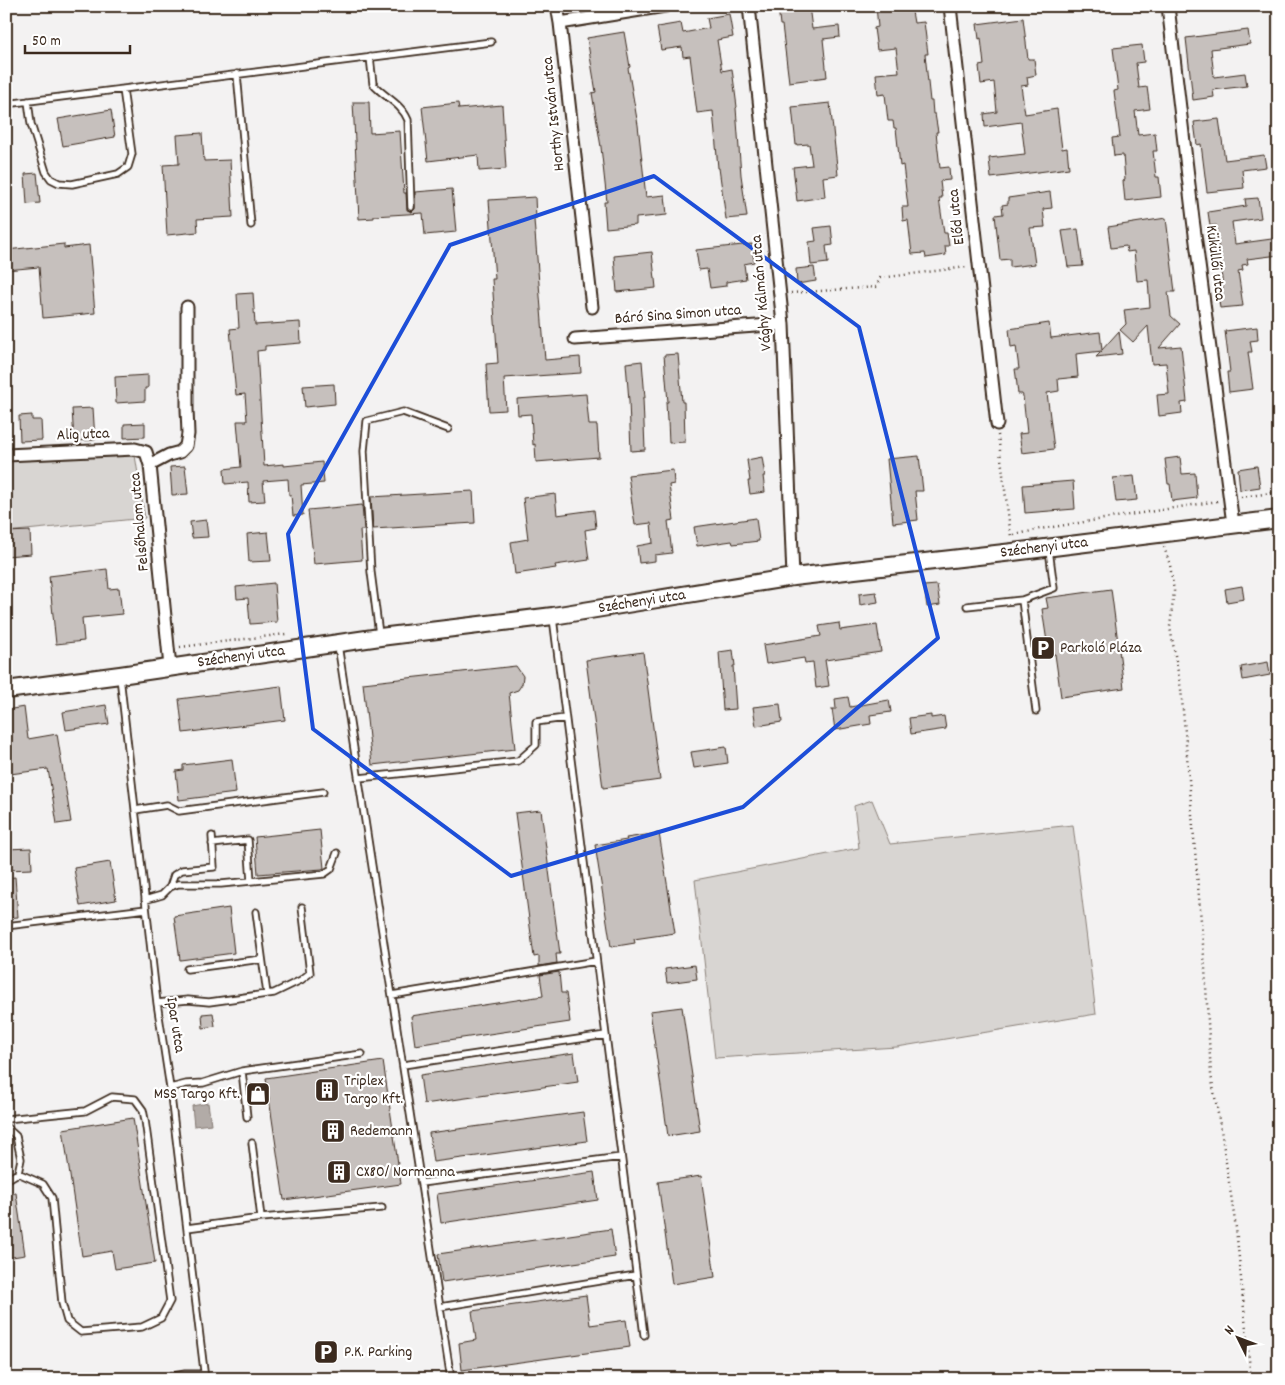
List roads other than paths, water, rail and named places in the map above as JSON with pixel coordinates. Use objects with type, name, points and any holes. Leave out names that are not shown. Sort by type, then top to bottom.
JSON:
[{"type":"street","name":"Horthy István utca","points":[[557,6],[592,307]]},
{"type":"street","points":[[560,23],[665,6]]},
{"type":"street","name":"Vághy Kálmán utca","points":[[749,6],[783,324],[793,578]]},
{"type":"street","name":"Előd utca","points":[[950,6],[997,424]]},
{"type":"street","name":"Küküllői utca","points":[[1168,6],[1193,219],[1233,524]]},
{"type":"street","name":"Felsőhalom utca","points":[[170,667],[150,465],[169,454],[180,452],[186,446],[188,434],[187,306]]},
{"type":"street","name":"Báró Sina Simon utca","points":[[575,339],[783,324]]},
{"type":"street","name":"Alig utca","points":[[6,455],[135,449],[146,452],[150,465]]},
{"type":"street","name":"Széchenyi utca","points":[[6,690],[380,636],[552,616],[793,578],[1279,519]]},
{"type":"lane","points":[[6,104],[491,42]]},
{"type":"lane","points":[[370,57],[373,84],[399,106],[406,114],[408,120],[411,207]]},
{"type":"lane","points":[[237,74],[251,225]]},
{"type":"lane","points":[[28,101],[31,124],[46,172],[51,179],[59,183],[72,184],[118,174],[128,167],[132,154],[123,89]]},
{"type":"lane","points":[[380,636],[371,572],[364,451],[367,421],[403,412],[448,429]]},
{"type":"lane","points":[[967,606],[1022,600],[1054,588],[1049,548]]},
{"type":"lane","points":[[1022,600],[1036,711]]},
{"type":"lane","points":[[552,616],[644,1335]]},
{"type":"lane","points":[[338,643],[450,1373]]},
{"type":"lane","name":"Ipar utca","points":[[120,675],[157,1003],[170,1088],[204,1377]]},
{"type":"lane","points":[[359,778],[518,762],[536,745],[536,722],[566,718]]},
{"type":"lane","points":[[135,810],[167,806],[179,811],[323,792]]},
{"type":"lane","points":[[145,900],[162,896],[170,887],[174,875],[182,870],[214,867],[212,836]]},
{"type":"lane","points":[[212,844],[248,840],[251,881]]},
{"type":"lane","points":[[170,887],[178,884],[221,884],[324,874],[331,869],[337,853]]},
{"type":"lane","points":[[157,1003],[188,1000],[209,1002],[274,993],[301,980],[310,973],[302,906]]},
{"type":"lane","points":[[6,926],[146,909]]},
{"type":"lane","points":[[256,912],[267,994]]},
{"type":"lane","points":[[187,969],[262,959]]},
{"type":"lane","points":[[392,995],[596,961]]},
{"type":"lane","points":[[403,1065],[606,1035]]},
{"type":"lane","points":[[170,1088],[186,1084],[203,1083],[242,1071],[362,1054]]},
{"type":"lane","points":[[242,1071],[248,1117]]},
{"type":"lane","points":[[6,1119],[85,1110],[112,1097],[135,1099],[143,1110],[145,1120],[170,1301],[161,1318],[142,1327],[81,1332],[67,1322],[62,1303],[52,1198],[43,1184],[18,1173]]},
{"type":"lane","points":[[6,1127],[16,1136],[21,1159],[18,1173],[6,1180]]},
{"type":"lane","points":[[252,1143],[261,1218]]},
{"type":"lane","points":[[421,1183],[621,1157]]},
{"type":"lane","points":[[187,1228],[261,1218],[382,1208]]},
{"type":"lane","points":[[440,1307],[636,1276]]},
{"type":"lane","points":[[156,1379],[186,1374],[204,1377]]},
{"type":"place","name":"Parkoló Pláza","points":[[1043,648]]},
{"type":"place","name":"Triplex Targo Kft.","points":[[327,1090]]},
{"type":"place","name":"MSS Targo Kft.","points":[[258,1094]]},
{"type":"place","name":"Redemann","points":[[333,1131]]},
{"type":"place","name":"CX80/ Normanna","points":[[339,1172]]},
{"type":"place","name":"P.K. Parking","points":[[326,1352]]}]
